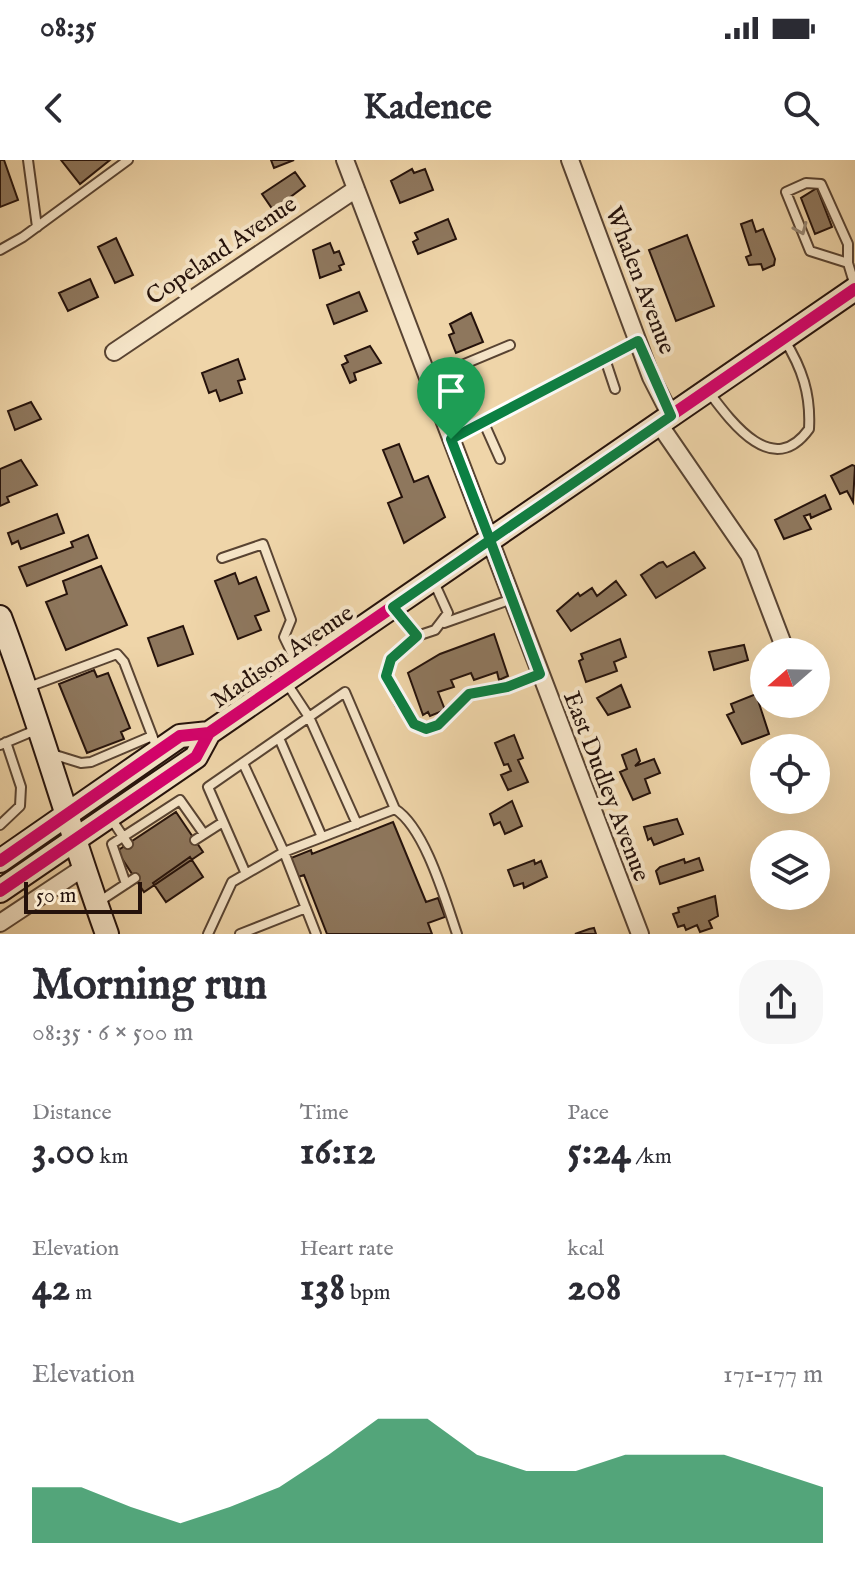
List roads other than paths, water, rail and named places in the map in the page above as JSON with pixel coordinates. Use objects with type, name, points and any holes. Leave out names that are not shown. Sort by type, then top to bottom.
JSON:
[{"type":"main road","name":"Madison Avenue","points":[[0,891],[196,757],[209,733],[855,288]]},
{"type":"main road","points":[[0,617],[69,811],[74,840],[107,934]]},
{"type":"main road","name":"Madison Avenue","points":[[0,861],[155,744],[180,736],[209,733]]},
{"type":"street","name":"East Dudley Avenue","points":[[345,160],[640,934]]},
{"type":"street","name":"Whalen Avenue","points":[[570,160],[665,420],[749,555],[781,638]]},
{"type":"street","name":"Copeland Avenue","points":[[114,352],[356,189]]},
{"type":"street","points":[[0,923],[83,868]]},
{"type":"lane","points":[[28,160],[37,227]]},
{"type":"lane","points":[[0,250],[37,227],[128,160]]},
{"type":"lane","points":[[848,263],[810,251],[786,192],[806,183],[821,184],[848,244],[848,263],[855,288]]},
{"type":"lane","points":[[708,391],[733,424],[757,442],[775,451],[788,450],[809,429],[810,406],[801,366],[783,339]]},
{"type":"lane","points":[[451,439],[638,341]]},
{"type":"lane","points":[[462,365],[510,345]]},
{"type":"lane","points":[[605,359],[615,389]]},
{"type":"lane","points":[[483,421],[500,459]]},
{"type":"lane","points":[[222,558],[263,544],[291,620],[284,637],[293,676],[357,824]]},
{"type":"lane","points":[[433,579],[446,603],[448,613],[444,623]]},
{"type":"lane","points":[[512,599],[444,623],[425,636],[417,636],[391,659],[386,676],[400,704],[420,728],[438,725],[469,694],[507,687],[540,674]]},
{"type":"lane","points":[[393,607],[417,636]]},
{"type":"lane","points":[[26,688],[117,654],[124,662],[155,744],[81,763],[49,753]]},
{"type":"lane","points":[[246,874],[208,787],[345,692],[395,809],[408,817],[422,844],[457,934]]},
{"type":"lane","points":[[0,825],[20,806],[21,787],[3,743],[39,729]]},
{"type":"lane","points":[[279,738],[322,837]]},
{"type":"lane","points":[[243,763],[284,852],[316,934]]},
{"type":"lane","points":[[153,787],[168,808]]},
{"type":"lane","points":[[126,884],[112,844],[126,840],[180,800],[204,834]]},
{"type":"lane","points":[[208,934],[232,882],[284,852],[395,809]]},
{"type":"lane","points":[[110,817],[126,840]]},
{"type":"lane","points":[[195,840],[223,822]]},
{"type":"lane","points":[[96,904],[135,878]]},
{"type":"lane","points":[[240,934],[306,908]]}]
